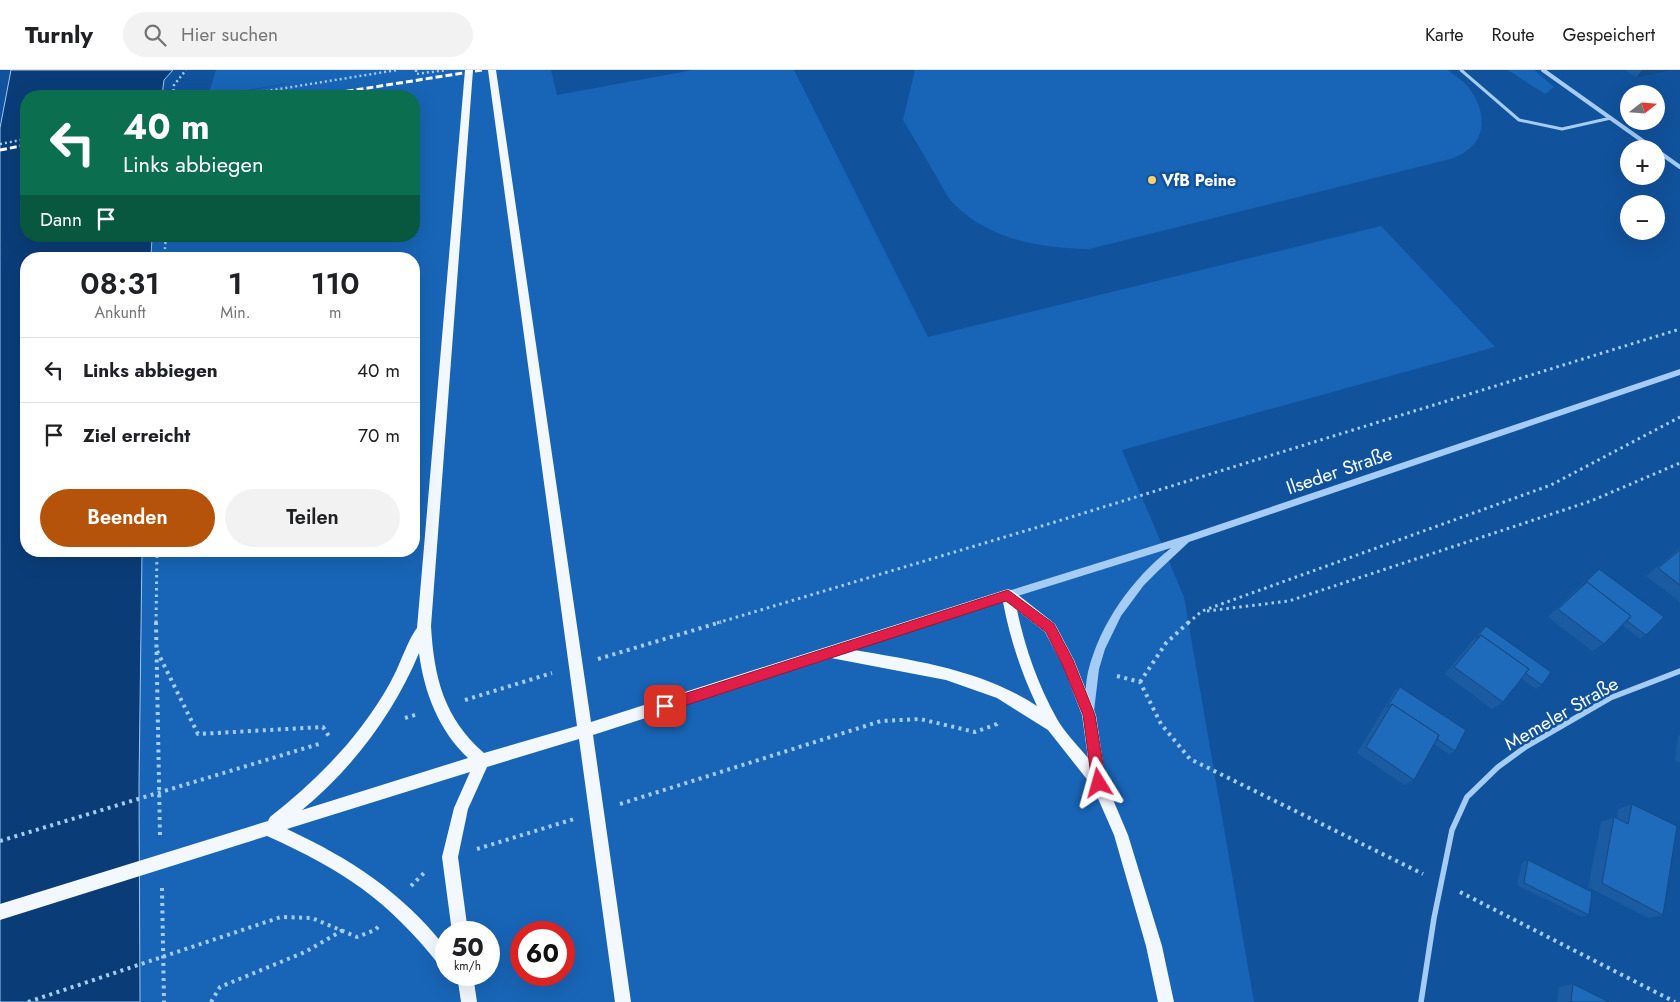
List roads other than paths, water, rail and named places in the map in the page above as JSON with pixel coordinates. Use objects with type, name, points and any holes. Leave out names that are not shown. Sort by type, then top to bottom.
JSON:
[{"type":"main road","points":[[469,70],[424,626],[424,654],[430,681],[440,708],[469,751],[482,761]]},
{"type":"main road","points":[[492,70],[623,1002]]},
{"type":"main road","points":[[0,912],[482,761],[647,712],[1008,595]]},
{"type":"main road","points":[[1008,595],[1050,628],[1068,664],[1089,715],[1099,783],[1121,835],[1154,946],[1166,1002]]},
{"type":"main road","points":[[1008,595],[1016,637],[1030,677],[1053,725],[1099,783]]},
{"type":"main road","points":[[267,828],[299,805],[327,778],[368,730],[402,676],[424,626]]},
{"type":"main road","points":[[829,652],[957,677],[984,686],[1024,706],[1053,725]]},
{"type":"main road","points":[[459,921],[450,857],[454,832],[461,808],[482,761]]},
{"type":"main road","points":[[267,828],[339,862],[368,882],[396,903],[435,945]]},
{"type":"street","points":[[1543,70],[1642,140]]},
{"type":"street","points":[[1665,156],[1680,167]]},
{"type":"street","name":"Ilseder Straße","points":[[1008,595],[1192,538],[1680,372]]},
{"type":"street","points":[[1089,715],[1094,670],[1109,628],[1131,592],[1159,562],[1192,538]]},
{"type":"street","name":"Memeler Straße","points":[[1421,1002],[1452,830],[1467,797],[1498,767],[1527,746],[1610,698],[1680,671]]},
{"type":"lane","points":[[1461,70],[1519,120],[1562,129],[1611,118]]},
{"type":"railway","points":[[355,90],[482,70]]},
{"type":"railway","points":[[0,150],[20,146]]},
{"type":"place","name":"VfB Peine","points":[[1152,180]]}]
